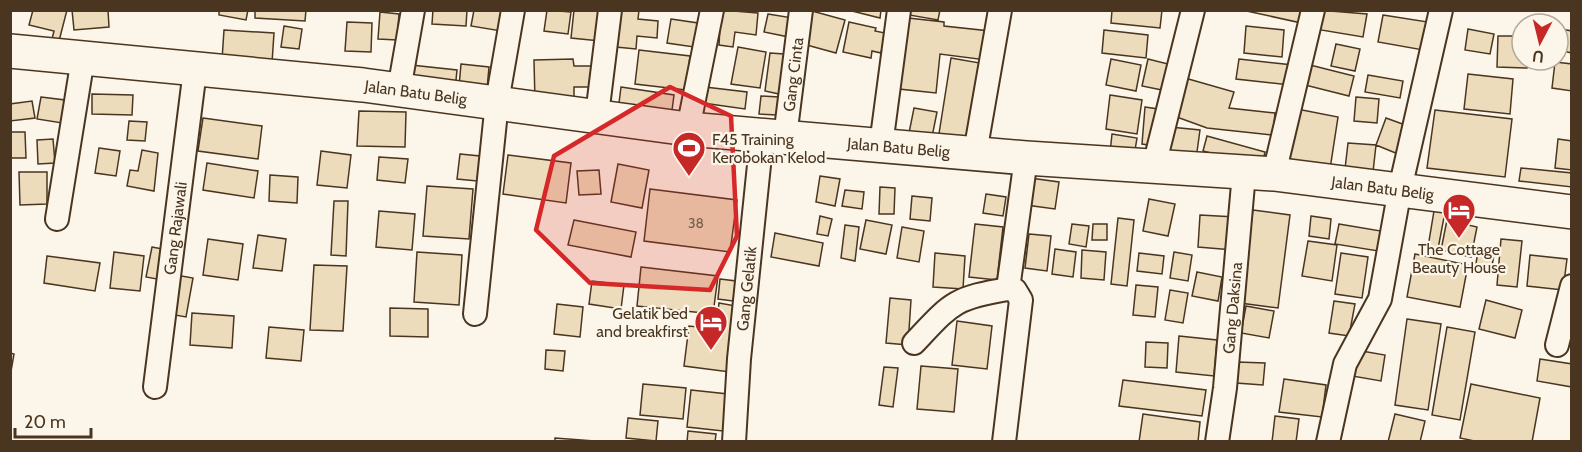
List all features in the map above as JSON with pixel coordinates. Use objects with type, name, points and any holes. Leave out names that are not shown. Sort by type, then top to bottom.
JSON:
[{"type":"street","points":[[399,90],[412,10]]},
{"type":"street","points":[[475,314],[497,102],[513,10]]},
{"type":"street","points":[[597,115],[610,10]]},
{"type":"street","points":[[687,129],[712,10]]},
{"type":"street","name":"Gang Cinta","points":[[774,137],[801,10]]},
{"type":"street","points":[[881,145],[899,10]]},
{"type":"street","points":[[975,153],[1000,10]]},
{"type":"street","points":[[1154,166],[1193,10]]},
{"type":"street","name":"Gang Daksina","points":[[1216,441],[1259,173],[1313,10]]},
{"type":"street","points":[[1328,441],[1345,364],[1380,299],[1400,189],[1441,10]]},
{"type":"street","name":"Jalan Batu Belig","points":[[10,51],[399,90],[687,129],[1026,158],[1259,173],[1572,212]]},
{"type":"street","points":[[57,219],[83,58]]},
{"type":"street","name":"Gang Rajawali","points":[[155,387],[195,70]]},
{"type":"street","name":"Gang Gelatik","points":[[735,441],[739,359],[774,137]]},
{"type":"street","points":[[1008,289],[1026,158]]},
{"type":"street","points":[[1557,345],[1572,286]]},
{"type":"street","points":[[914,343],[951,303],[977,294],[1015,290],[1021,300],[1004,441]]},
{"type":"highlighted area","points":[[670,87],[731,116],[737,236],[710,290],[590,283],[536,230],[554,156]]},
{"type":"building","points":[[33,10],[67,10],[59,41],[52,39],[54,31],[29,25]]},
{"type":"building","points":[[72,10],[108,10],[109,27],[74,30]]},
{"type":"building","points":[[219,10],[248,10],[246,20],[219,15]]},
{"type":"building","points":[[255,10],[306,10],[305,21],[255,18]]},
{"type":"building","points":[[433,10],[467,10],[466,26],[432,24]]},
{"type":"building","points":[[474,10],[505,10],[501,31],[471,26]]},
{"type":"building","points":[[547,10],[571,12],[568,34],[544,31]]},
{"type":"building","points":[[574,10],[604,10],[600,41],[571,38]]},
{"type":"building","points":[[618,10],[639,10],[638,19],[658,21],[657,38],[637,36],[636,49],[616,47]]},
{"type":"building","points":[[721,10],[758,13],[756,35],[735,32],[733,47],[719,45]]},
{"type":"building","points":[[848,10],[881,10],[880,18]]},
{"type":"building","points":[[910,10],[940,10],[938,20],[909,15]]},
{"type":"building","points":[[1112,10],[1162,10],[1160,28],[1111,23]]},
{"type":"building","points":[[1242,10],[1308,10],[1306,24]]},
{"type":"building","points":[[1318,10],[1367,14],[1363,37],[1315,29]]},
{"type":"building","points":[[812,11],[845,20],[836,53],[803,44]]},
{"type":"building","points":[[380,12],[399,14],[397,40],[378,39]]},
{"type":"building","points":[[768,14],[793,18],[789,37],[764,32]]},
{"type":"building","points":[[1383,15],[1428,22],[1423,50],[1378,42]]},
{"type":"building","points":[[908,18],[944,22],[944,26],[990,31],[986,60],[940,54],[936,93],[899,89]]},
{"type":"building","points":[[671,19],[698,23],[694,47],[667,43]]},
{"type":"building","points":[[347,22],[372,23],[371,52],[345,51]]},
{"type":"building","points":[[849,22],[876,28],[875,31],[885,33],[881,53],[872,51],[871,58],[843,52]]},
{"type":"building","points":[[284,26],[302,29],[299,49],[281,47]]},
{"type":"building","points":[[1246,26],[1284,30],[1282,57],[1244,53]]},
{"type":"building","points":[[1468,29],[1494,34],[1490,54],[1465,50]]},
{"type":"building","points":[[224,30],[274,33],[272,63],[222,60]]},
{"type":"building","points":[[1104,30],[1148,35],[1146,58],[1102,53]]},
{"type":"building","points":[[1570,31],[1572,31],[1572,53],[1570,53]]},
{"type":"building","points":[[1498,36],[1510,36],[1510,67],[1497,67]]},
{"type":"building","points":[[1336,44],[1360,49],[1355,71],[1331,66]]},
{"type":"building","points":[[738,47],[766,52],[760,88],[731,84]]},
{"type":"building","points":[[639,50],[690,56],[686,90],[635,84]]},
{"type":"building","points":[[770,53],[784,54],[779,94],[765,91]]},
{"type":"building","points":[[951,58],[980,63],[967,144],[938,140]]},
{"type":"building","points":[[573,59],[574,66],[594,66],[594,87],[574,87],[574,101],[535,102],[534,60]]},
{"type":"building","points":[[1111,59],[1141,65],[1136,91],[1106,85]]},
{"type":"building","points":[[1148,59],[1172,65],[1167,91],[1142,86]]},
{"type":"building","points":[[1239,59],[1293,65],[1290,85],[1236,79]]},
{"type":"building","points":[[461,64],[489,67],[487,89],[459,87]]},
{"type":"building","points":[[1570,64],[1572,64],[1572,91],[1552,88],[1554,72],[1570,72]]},
{"type":"building","points":[[411,65],[457,70],[455,90],[409,85]]},
{"type":"building","points":[[1310,65],[1354,76],[1349,96],[1305,85]]},
{"type":"building","points":[[1468,74],[1513,79],[1510,114],[1464,109]]},
{"type":"building","points":[[1368,75],[1403,81],[1400,98],[1365,92]]},
{"type":"building","points":[[1185,78],[1234,92],[1229,108],[1275,113],[1273,135],[1207,128],[1174,116]]},
{"type":"building","points":[[621,87],[674,95],[671,118],[618,111]]},
{"type":"building","points":[[705,87],[747,92],[745,109],[703,103]]},
{"type":"building","points":[[92,94],[133,95],[132,115],[92,114]]},
{"type":"building","points":[[1110,95],[1142,100],[1137,134],[1106,129]]},
{"type":"building","points":[[761,96],[779,97],[777,115],[759,114]]},
{"type":"building","points":[[41,97],[65,100],[62,123],[37,119]]},
{"type":"building","points":[[1356,97],[1379,99],[1377,123],[1354,121]]},
{"type":"building","points":[[32,101],[35,118],[10,121],[10,104]]},
{"type":"building","points":[[1145,107],[1158,109],[1155,146],[1142,144]]},
{"type":"building","points":[[914,108],[937,112],[932,137],[909,133]]},
{"type":"building","points":[[1292,108],[1338,117],[1330,169],[1286,158]]},
{"type":"building","points":[[1435,110],[1512,119],[1505,177],[1427,168]]},
{"type":"building","points":[[359,111],[406,112],[405,147],[357,146]]},
{"type":"building","points":[[203,118],[262,126],[258,159],[198,151]]},
{"type":"building","points":[[1386,118],[1408,126],[1398,154],[1376,145]]},
{"type":"building","points":[[129,121],[147,122],[145,141],[127,140]]},
{"type":"building","points":[[1170,127],[1200,130],[1196,159],[1167,156]]},
{"type":"building","points":[[10,132],[25,132],[26,158],[10,158]]},
{"type":"building","points":[[1112,134],[1137,138],[1134,156],[1110,153]]},
{"type":"building","points":[[1207,136],[1265,152],[1262,166],[1203,151]]},
{"type":"building","points":[[53,139],[55,163],[38,164],[37,140]]},
{"type":"building","points":[[1558,139],[1572,141],[1572,170],[1555,168]]},
{"type":"building","points":[[1348,143],[1376,145],[1373,172],[1345,169]]},
{"type":"building","points":[[99,148],[120,151],[116,176],[95,173]]},
{"type":"building","points":[[142,150],[158,153],[154,191],[127,186],[130,170],[138,171]]},
{"type":"building","points":[[321,151],[351,155],[347,188],[317,185]]},
{"type":"building","points":[[460,154],[480,156],[477,181],[457,179]]},
{"type":"building","points":[[508,155],[571,163],[566,203],[503,194]]},
{"type":"building","points":[[379,157],[408,159],[405,183],[377,180]]},
{"type":"building","points":[[207,163],[258,171],[254,198],[203,190]]},
{"type":"building","points":[[618,164],[649,170],[642,208],[611,202]]},
{"type":"building","points":[[1521,168],[1572,173],[1572,187],[1519,181]]},
{"type":"building","points":[[599,170],[601,194],[579,195],[577,171]]},
{"type":"building","points":[[19,172],[47,172],[47,204],[20,205]]},
{"type":"building","points":[[270,175],[298,177],[297,203],[269,201]]},
{"type":"building","points":[[820,176],[840,179],[835,206],[816,202]]},
{"type":"building","points":[[1030,178],[1059,182],[1055,209],[1026,205]]},
{"type":"building","points":[[427,186],[473,189],[469,239],[423,236]]},
{"type":"building","points":[[880,187],[895,188],[894,214],[879,214]]},
{"type":"building","points":[[650,189],[737,200],[730,252],[644,241]]},
{"type":"building","points":[[845,190],[864,192],[862,209],[842,206]]},
{"type":"building","points":[[986,194],[1006,197],[1003,216],[983,213]]},
{"type":"building","points":[[912,196],[932,198],[930,221],[910,219]]},
{"type":"building","points":[[1149,199],[1175,204],[1168,236],[1143,231]]},
{"type":"building","points":[[334,201],[348,201],[346,256],[331,255]]},
{"type":"building","points":[[1253,210],[1290,215],[1278,308],[1240,303]]},
{"type":"building","points":[[379,211],[415,214],[412,250],[376,247]]},
{"type":"building","points":[[1434,211],[1445,212],[1438,249],[1428,247]]},
{"type":"building","points":[[1200,215],[1235,217],[1233,250],[1198,247]]},
{"type":"building","points":[[820,216],[832,219],[828,236],[817,234]]},
{"type":"building","points":[[1311,216],[1331,219],[1329,239],[1309,236]]},
{"type":"building","points":[[1118,218],[1134,220],[1127,286],[1111,284]]},
{"type":"building","points":[[574,220],[636,232],[631,257],[568,245]]},
{"type":"building","points":[[866,220],[892,225],[886,254],[860,249]]},
{"type":"building","name":"The Cottage Beauty House","points":[[1447,220],[1477,227],[1471,257],[1441,250]]},
{"type":"building","points":[[975,224],[1003,227],[997,280],[969,277]]},
{"type":"building","points":[[1072,224],[1089,226],[1086,247],[1069,244]]},
{"type":"building","points":[[1093,224],[1107,224],[1107,240],[1092,240]]},
{"type":"building","points":[[1339,224],[1381,231],[1378,251],[1335,244]]},
{"type":"building","points":[[845,225],[859,227],[855,261],[841,258]]},
{"type":"building","points":[[902,227],[924,231],[919,262],[897,258]]},
{"type":"building","points":[[775,233],[823,243],[819,266],[771,257]]},
{"type":"building","points":[[1029,234],[1051,236],[1047,271],[1025,268]]},
{"type":"building","points":[[258,235],[286,239],[282,271],[253,268]]},
{"type":"building","points":[[208,239],[243,244],[238,280],[203,275]]},
{"type":"building","points":[[1501,239],[1522,241],[1517,287],[1497,285]]},
{"type":"building","points":[[1308,241],[1337,245],[1332,281],[1302,276]]},
{"type":"building","points":[[1479,246],[1495,249],[1491,272],[1475,269]]},
{"type":"building","points":[[152,247],[168,250],[162,280],[146,277]]},
{"type":"building","points":[[1055,249],[1076,252],[1073,277],[1052,274]]},
{"type":"building","points":[[1082,250],[1106,252],[1104,280],[1081,278]]},
{"type":"building","points":[[114,252],[144,256],[140,291],[110,288]]},
{"type":"building","points":[[417,252],[462,255],[459,305],[414,302]]},
{"type":"building","points":[[1174,252],[1192,255],[1188,281],[1170,278]]},
{"type":"building","points":[[935,253],[965,256],[963,289],[933,287]]},
{"type":"building","points":[[1139,253],[1164,256],[1162,274],[1137,271]]},
{"type":"building","points":[[1341,253],[1368,257],[1362,298],[1335,294]]},
{"type":"building","points":[[1415,254],[1468,265],[1460,307],[1407,297]]},
{"type":"building","points":[[1530,255],[1567,259],[1563,290],[1527,286]]},
{"type":"building","points":[[47,256],[100,263],[95,291],[44,283]]},
{"type":"building","points":[[314,265],[347,266],[343,331],[310,330]]},
{"type":"building","points":[[641,267],[718,276],[713,314],[637,306]]},
{"type":"building","points":[[1197,272],[1222,277],[1218,301],[1192,296]]},
{"type":"building","points":[[176,275],[193,278],[186,317],[169,314]]},
{"type":"building","points":[[720,279],[736,281],[733,301],[718,299]]},
{"type":"building","points":[[592,281],[624,285],[621,309],[589,304]]},
{"type":"building","points":[[1136,285],[1158,287],[1155,317],[1133,315]]},
{"type":"building","points":[[1170,290],[1188,293],[1183,323],[1165,320]]},
{"type":"building","points":[[890,298],[911,300],[908,345],[886,343]]},
{"type":"building","points":[[1486,300],[1522,310],[1515,338],[1479,329]]},
{"type":"building","points":[[1334,301],[1355,304],[1349,336],[1329,333]]},
{"type":"building","points":[[719,303],[736,306],[730,372],[684,366],[689,326],[716,329]]},
{"type":"building","points":[[557,304],[583,307],[580,337],[554,334]]},
{"type":"building","points":[[1246,306],[1274,311],[1269,338],[1241,333]]},
{"type":"building","points":[[390,308],[428,309],[428,337],[390,336]]},
{"type":"building","points":[[192,313],[234,316],[232,348],[190,345]]},
{"type":"building","points":[[1407,319],[1441,324],[1428,410],[1395,405]]},
{"type":"building","points":[[957,321],[992,326],[987,369],[952,365]]},
{"type":"building","points":[[269,327],[304,330],[301,361],[266,358]]},
{"type":"building","points":[[1447,327],[1475,332],[1460,420],[1432,415]]},
{"type":"building","points":[[1179,336],[1217,340],[1214,376],[1176,372]]},
{"type":"building","points":[[1146,342],[1168,343],[1167,368],[1145,367]]},
{"type":"building","points":[[546,350],[565,351],[563,371],[545,369]]},
{"type":"building","points":[[1356,350],[1385,355],[1381,381],[1352,376]]},
{"type":"building","points":[[10,353],[14,354],[10,377]]},
{"type":"building","points":[[1540,359],[1572,364],[1572,387],[1537,381]]},
{"type":"building","points":[[1237,362],[1265,363],[1263,385],[1236,383]]},
{"type":"building","points":[[921,366],[958,369],[954,412],[917,409]]},
{"type":"building","points":[[884,367],[898,368],[893,407],[879,405]]},
{"type":"building","points":[[1284,379],[1326,385],[1322,417],[1279,412]]},
{"type":"building","points":[[1123,380],[1206,390],[1202,416],[1119,406]]},
{"type":"building","points":[[643,384],[686,388],[683,419],[640,415]]},
{"type":"building","points":[[1471,384],[1540,398],[1532,442],[1479,442],[1460,438]]},
{"type":"building","points":[[691,390],[728,394],[723,431],[687,427]]},
{"type":"building","points":[[1143,414],[1200,422],[1198,442],[1139,442]]},
{"type":"building","points":[[1395,414],[1425,421],[1420,442],[1388,442]]},
{"type":"building","points":[[1275,416],[1299,419],[1296,442],[1272,442]]},
{"type":"building","points":[[628,418],[658,421],[656,441],[626,438]]},
{"type":"building","points":[[688,431],[716,434],[715,442],[687,442]]},
{"type":"building","points":[[555,438],[608,442],[555,442]]},
{"type":"place","name":"F45 Training Kerobokan Kelod","points":[[689,177]]},
{"type":"place","name":"The Cottage Beauty House","points":[[1459,239]]},
{"type":"place","name":"Gelatik bed and breakfirst","points":[[711,351]]}]
